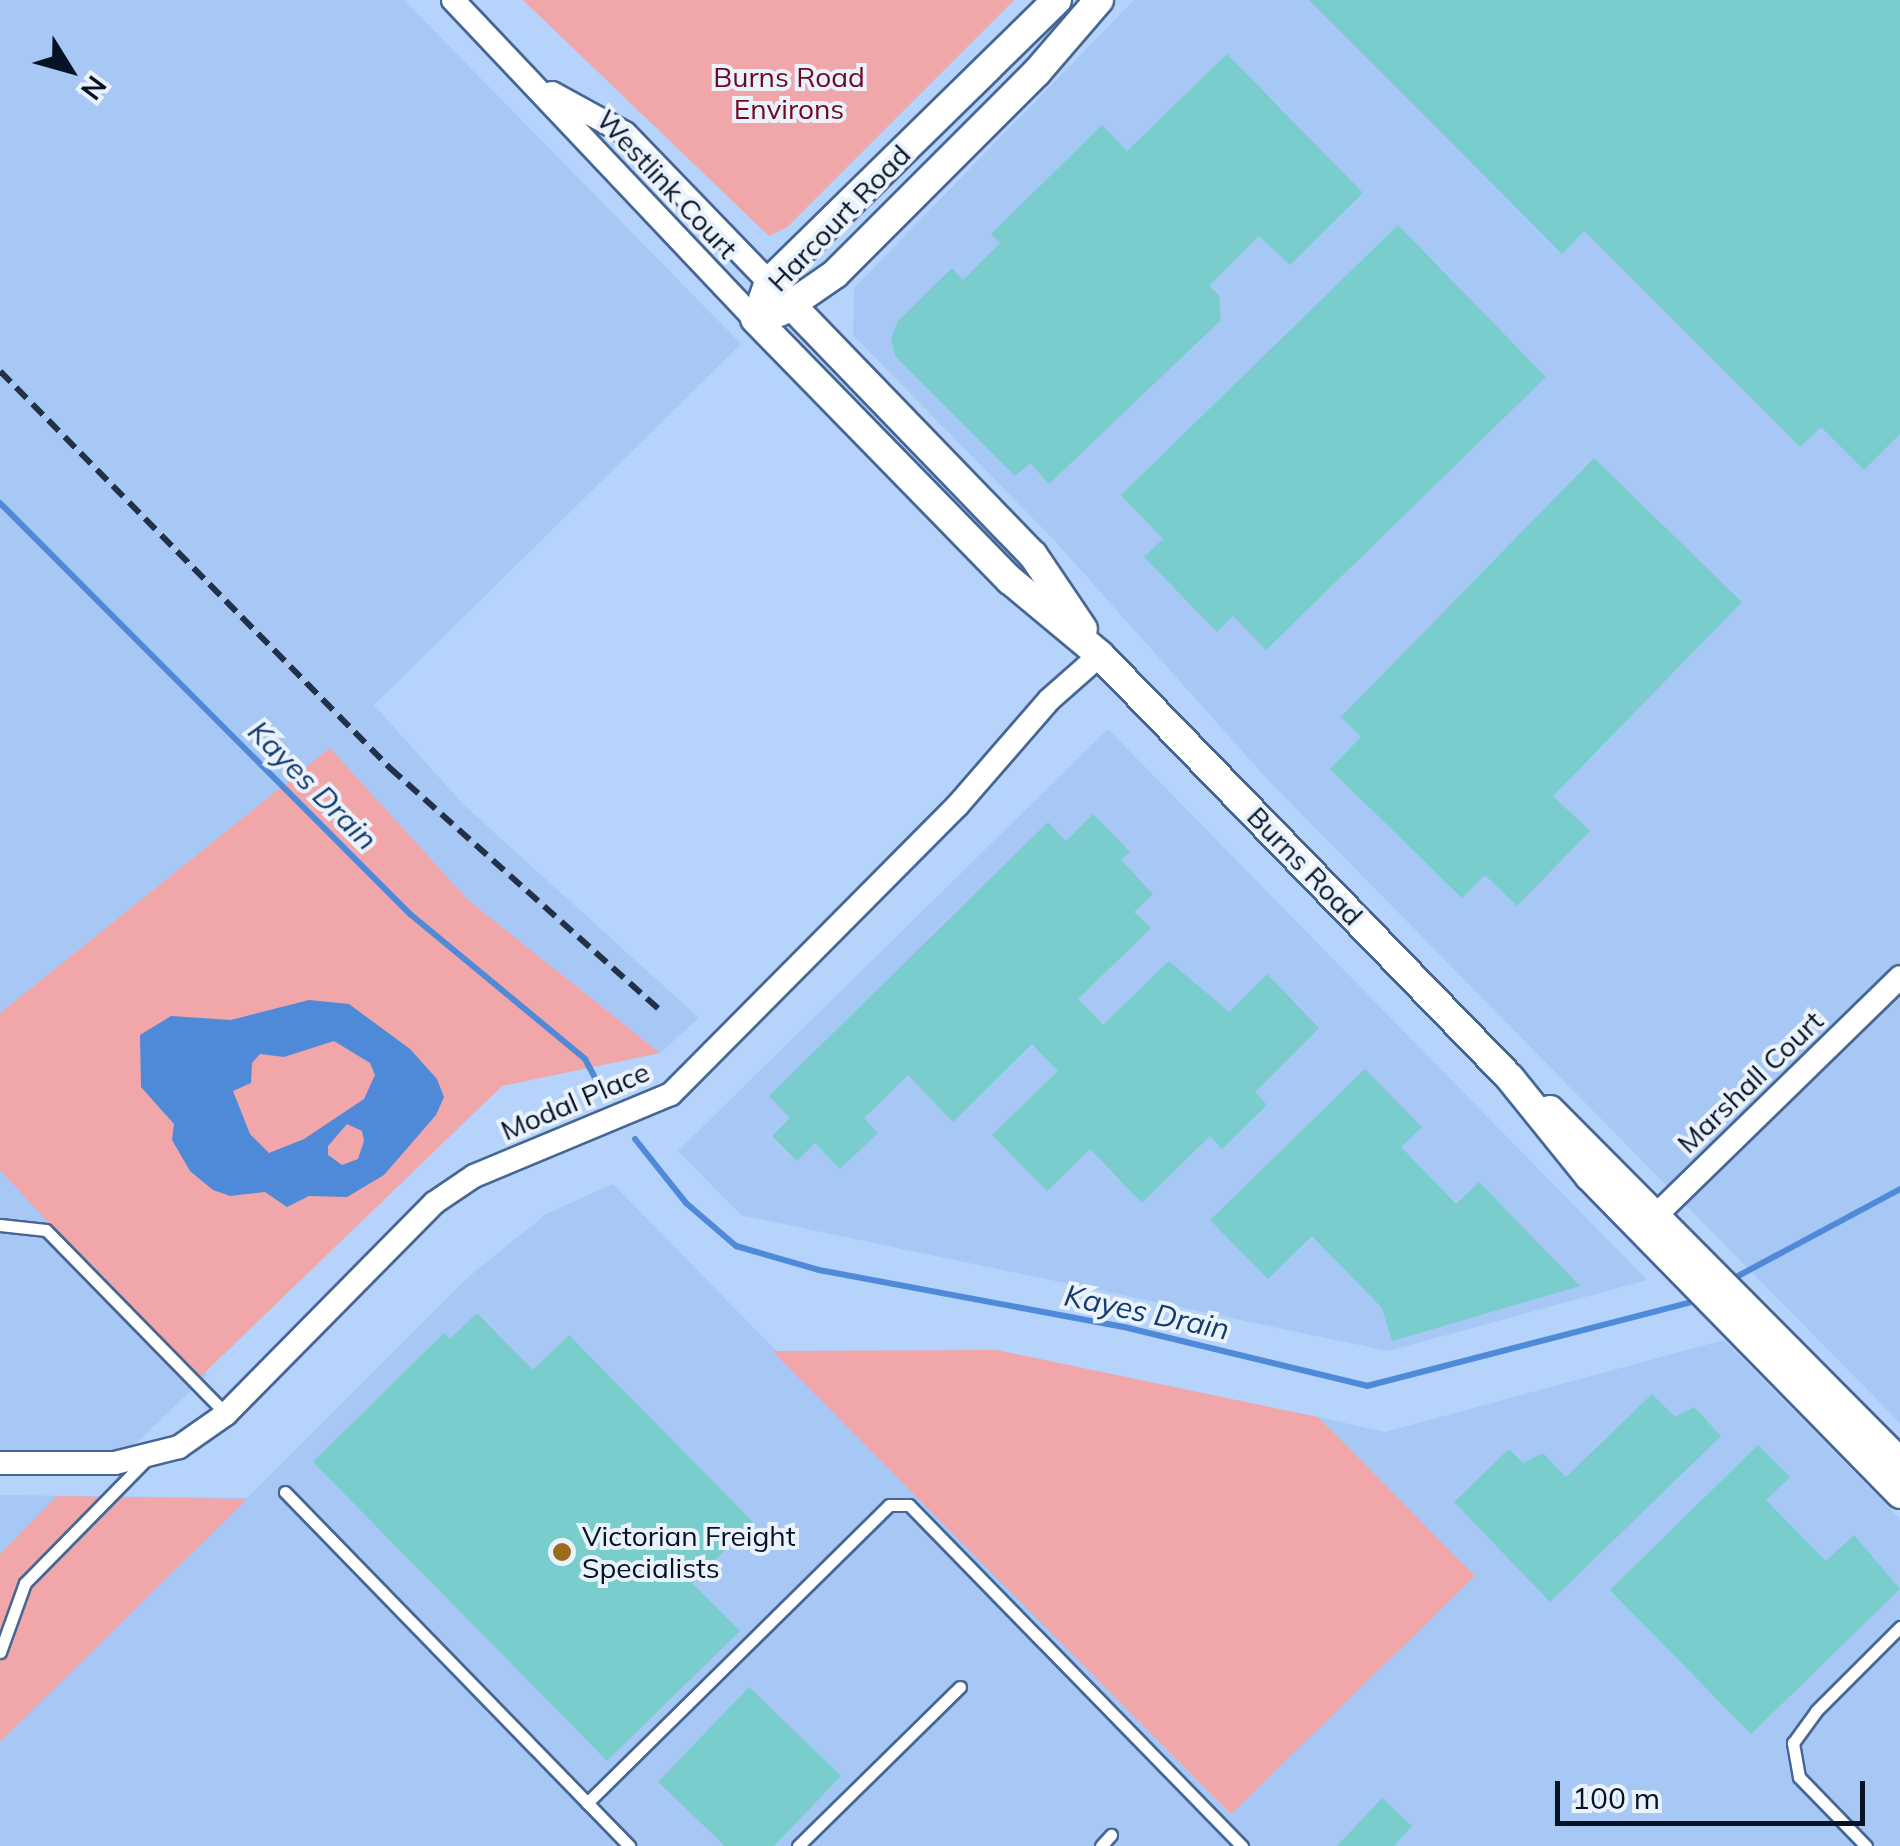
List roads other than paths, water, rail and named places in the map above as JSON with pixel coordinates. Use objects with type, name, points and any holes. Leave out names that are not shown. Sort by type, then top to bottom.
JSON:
[{"type":"street","name":"Westlink Court","points":[[452,0],[540,87],[596,157],[755,320]]},
{"type":"street","name":"Harcourt Road","points":[[755,320],[770,282],[1057,0]]},
{"type":"street","name":"Harcourt Road","points":[[755,320],[794,307],[1037,72],[1098,0]]},
{"type":"street","name":"Westlink Court","points":[[540,87],[626,133],[770,282]]},
{"type":"street","name":"Burns Road","points":[[770,282],[1033,555],[1100,655]]},
{"type":"street","name":"Burns Road","points":[[755,320],[1010,580],[1100,655],[1650,1222],[1900,1494]]},
{"type":"street","name":"Modal Place","points":[[0,1464],[149,1457],[178,1447],[226,1414],[434,1203],[474,1176],[638,1112],[685,1082],[957,806],[1048,700],[1100,655]]},
{"type":"street","name":"Marshall Court","points":[[1650,1222],[1900,977]]},
{"type":"street","name":"Burns Road","points":[[1650,1222],[1900,1462]]},
{"type":"lane","points":[[0,1225],[46,1230],[226,1414]]},
{"type":"lane","points":[[0,1652],[25,1583],[149,1457]]},
{"type":"lane","points":[[285,1492],[629,1846]]},
{"type":"lane","points":[[587,1804],[889,1505],[909,1505],[1242,1846]]},
{"type":"lane","points":[[1866,1846],[1799,1777],[1793,1743],[1816,1711],[1900,1626]]},
{"type":"lane","points":[[798,1846],[960,1686]]},
{"type":"lane","points":[[1101,1846],[1111,1835]]},
{"type":"water","points":[[309,1000],[349,1004],[410,1049],[437,1079],[444,1097],[436,1115],[384,1175],[347,1197],[309,1196],[287,1207],[265,1192],[230,1196],[213,1190],[190,1171],[172,1140],[174,1124],[141,1087],[140,1035],[171,1016],[231,1020]],"holes":[[[334,1041],[370,1063],[375,1075],[364,1099],[304,1139],[269,1153],[250,1134],[233,1091],[251,1083],[252,1063],[260,1054],[284,1057]],[[347,1124],[362,1131],[364,1141],[358,1159],[342,1165],[328,1155],[328,1146]]]},
{"type":"waterway","name":"Kayes Drain","points":[[0,503],[410,914],[585,1059],[601,1089]]},
{"type":"waterway","name":"Kayes Drain","points":[[635,1139],[686,1203],[736,1246],[819,1270],[1124,1327],[1367,1386],[1689,1303]]},
{"type":"waterway","name":"Kayes Drain","points":[[1738,1276],[1900,1189]]},
{"type":"railway","points":[[0,371],[390,768],[663,1013]]},
{"type":"place","name":"Victorian Freight Specialists","points":[[562,1552]]},
{"type":"park label","name":"Burns Road Environs","points":[[789,93]]}]
